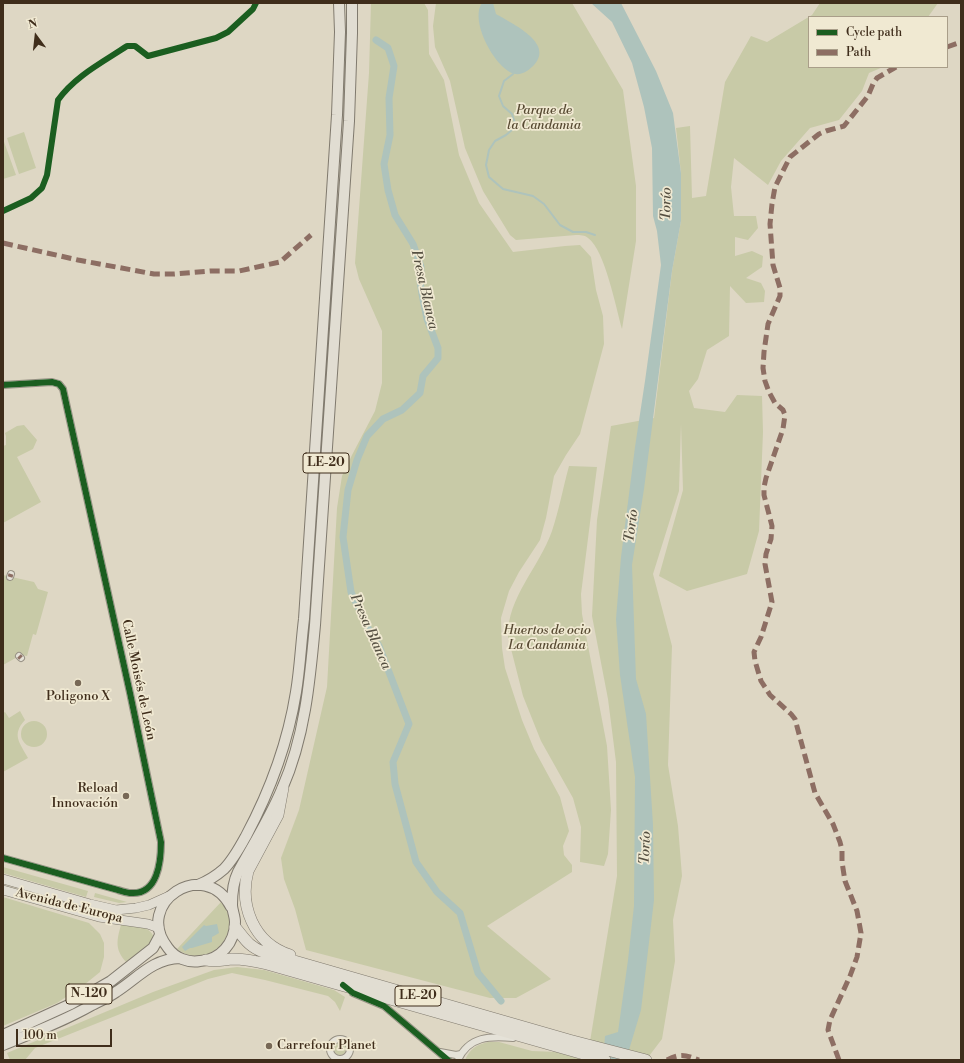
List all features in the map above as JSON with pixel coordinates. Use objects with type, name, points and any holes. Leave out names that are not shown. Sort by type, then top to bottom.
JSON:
[{"type":"highway","name":"LE-20","points":[[198,885],[210,879],[225,868],[256,818],[283,747],[292,715],[296,691],[304,619],[337,115],[340,32],[339,3]]},
{"type":"highway","name":"LE-20","points":[[231,907],[233,887],[238,872],[283,788],[305,713],[311,675],[349,121],[352,3]]},
{"type":"highway","points":[[283,788],[278,814],[248,871],[245,899],[249,916],[264,939],[278,949],[300,958],[313,967]]},
{"type":"highway","points":[[198,885],[216,890],[228,901],[234,914],[235,927],[231,941],[224,950],[216,956],[206,960],[192,962],[180,958],[170,951],[164,944],[159,931],[159,916],[162,906],[169,896],[183,887],[198,885]]},
{"type":"highway","name":"LE-20","points":[[235,927],[248,944],[262,952],[568,1044],[646,1060]]},
{"type":"highway","name":"N-120","points":[[3,1034],[71,1004],[111,981],[157,944],[159,931]]},
{"type":"highway","name":"N-120","points":[[3,1045],[42,1029],[93,1005],[116,992],[156,963],[169,958],[180,958]]},
{"type":"highway","name":"LE-20","points":[[206,960],[215,962],[230,959],[253,960],[534,1041],[568,1044],[605,1060]]},
{"type":"main road","name":"Avenida de Europa","points":[[3,879],[116,910],[149,905],[169,896]]},
{"type":"main road","name":"Avenida de Europa","points":[[3,890],[99,917],[148,924],[159,931]]},
{"type":"street","name":"Calle Moisés de León","points":[[3,385],[52,382],[59,384],[63,389],[133,707],[161,842],[161,857],[152,883],[145,890],[136,893],[118,890],[3,858]]},
{"type":"street","points":[[342,985],[353,993],[384,1006],[448,1060]]},
{"type":"street","points":[[439,1051],[459,1057],[470,1045],[485,1037],[495,1036],[534,1041]]},
{"type":"green space","points":[[371,3],[424,3],[428,10],[429,54],[444,80],[459,155],[479,203],[513,252],[580,245],[591,257],[596,290],[603,316],[604,344],[580,434],[554,476],[540,540],[519,572],[509,591],[501,618],[502,648],[505,668],[522,720],[534,749],[560,797],[569,831],[563,846],[564,855],[572,865],[572,872],[487,926],[551,979],[516,998],[490,998],[306,950],[295,909],[284,879],[281,858],[299,810],[327,687],[337,508],[342,476],[375,411],[382,383],[382,331],[359,279],[355,263],[369,73]]},
{"type":"green space","name":"Parque de la Candamia","points":[[436,3],[572,3],[623,90],[636,186],[636,241],[622,329],[605,267],[600,254],[588,238],[576,235],[516,240],[510,235],[483,191],[465,148],[450,81],[435,47],[433,26]]},
{"type":"green space","points":[[820,3],[938,3],[929,16],[810,16]]},
{"type":"green space","points":[[808,17],[808,68],[881,68],[869,73],[862,91],[839,120],[810,128],[781,161],[768,185],[734,158],[731,187],[734,216],[756,216],[758,228],[748,240],[735,237],[735,256],[752,251],[763,256],[762,267],[746,278],[761,283],[765,291],[764,302],[746,303],[730,286],[729,336],[707,350],[698,379],[689,391],[694,408],[725,412],[737,395],[762,396],[763,432],[759,531],[747,574],[687,591],[659,576],[683,490],[681,424],[679,491],[653,574],[672,646],[668,765],[678,826],[682,876],[673,920],[675,961],[662,1039],[646,1060],[587,1060],[617,876],[616,762],[608,699],[592,616],[597,520],[611,426],[654,418],[672,271],[681,221],[681,173],[676,128],[690,126],[692,198],[706,196],[725,82],[751,36],[767,42]]},
{"type":"green space","points":[[24,132],[36,168],[19,174],[7,138]]},
{"type":"green space","points":[[3,139],[16,175],[3,179]]},
{"type":"green space","points":[[24,425],[37,440],[33,449],[17,457],[41,502],[3,523],[3,446],[6,445],[5,433],[17,426]]},
{"type":"green space","name":"Huertos de ocio La Candamia","points":[[569,466],[597,467],[581,594],[582,614],[607,746],[611,810],[608,854],[604,866],[580,862],[581,827],[573,798],[541,741],[523,696],[508,637],[509,622],[518,596],[540,558],[552,531]]},
{"type":"green space","points":[[3,575],[34,582],[38,589],[48,592],[36,635],[33,634],[27,656],[21,655],[3,665]]},
{"type":"green space","points":[[20,711],[25,720],[18,730],[18,739],[28,758],[3,772],[3,713],[5,712],[9,718]]},
{"type":"green space","points":[[34,721],[43,725],[47,734],[43,743],[34,747],[25,743],[21,734],[25,725]]},
{"type":"green space","points":[[3,867],[88,891],[86,897],[3,873]]},
{"type":"green space","points":[[95,893],[127,902],[119,903],[94,897]]},
{"type":"green space","points":[[3,897],[89,923],[100,934],[104,943],[104,957],[100,972],[84,985],[57,1003],[3,1026]]},
{"type":"green space","points":[[221,902],[227,910],[229,928],[221,944],[215,950],[207,954],[197,956],[186,954],[177,949]]},
{"type":"green space","points":[[121,925],[145,928],[152,933],[154,938],[152,943],[128,964],[121,955],[118,946],[118,936]]},
{"type":"green space","points":[[237,967],[264,970],[334,990],[345,997],[340,1011],[335,1002],[328,996],[232,973],[208,979],[35,1048],[25,1060],[10,1060],[7,1053],[153,992],[214,970]]},
{"type":"green space","points":[[488,1042],[499,1042],[532,1051],[557,1052],[578,1058],[578,1060],[465,1060],[474,1048]]},
{"type":"green space","points":[[338,1043],[342,1043],[346,1049],[342,1055],[338,1055],[334,1051],[334,1047]]},
{"type":"water","points":[[482,3],[493,3],[496,14],[520,28],[535,42],[539,49],[539,57],[534,65],[528,70],[521,74],[515,74],[508,71],[493,55],[486,44],[479,21],[479,11]]},
{"type":"water","name":"Torío","points":[[591,3],[621,3],[656,71],[673,113],[681,173],[681,221],[672,271],[644,489],[632,565],[636,679],[646,714],[653,825],[654,900],[641,1010],[626,1060],[603,1060],[605,1036],[618,1032],[634,906],[635,777],[620,675],[616,619],[621,557],[661,265],[657,231],[653,216],[652,148],[644,107],[632,63],[612,22]]},
{"type":"water","points":[[217,924],[219,933],[212,937],[212,942],[190,948],[185,951],[182,947],[204,925]]},
{"type":"waterway","name":"Presa Blanca","points":[[376,40],[388,48],[394,66],[389,98],[390,135],[384,164],[388,190],[395,215],[413,244],[421,267],[420,281],[422,294],[427,319],[438,348],[438,358],[423,376],[420,393],[402,410],[383,419],[367,436],[357,460],[348,490],[343,537],[351,592],[368,628],[379,646],[409,724],[393,762],[395,784],[416,862],[437,892],[460,913],[478,973],[501,1001]]},
{"type":"waterway","points":[[513,74],[504,81],[499,96],[503,106],[512,114],[515,123],[513,129],[495,141],[489,150],[486,165],[489,177],[503,189],[533,196],[544,204],[560,225],[573,232],[586,232],[595,235]]},
{"type":"marked path","points":[[948,47],[961,42]]},
{"type":"marked path","points":[[839,1060],[828,1030],[830,1020],[857,957],[861,933],[857,911],[845,881],[840,842],[833,824],[815,793],[795,719],[770,695],[761,681],[754,652],[761,637],[772,602],[765,564],[766,554],[771,539],[772,526],[764,495],[764,487],[783,429],[785,415],[783,410],[775,403],[769,392],[765,381],[763,368],[768,324],[780,296],[780,288],[773,265],[770,224],[775,187],[790,157],[819,134],[844,126],[868,96],[877,78],[894,68]]},
{"type":"marked path","points":[[3,243],[78,260],[154,274],[174,274],[210,271],[239,271],[280,262],[311,235]]},
{"type":"marked path","points":[[667,1060],[676,1056],[690,1057],[699,1060]]},
{"type":"cycle path","points":[[3,211],[31,198],[42,188],[47,175],[58,100],[65,91],[81,77],[127,46],[135,46],[148,56],[216,38],[228,32],[253,9],[256,3]]},
{"type":"cycle path","points":[[3,385],[52,382],[59,384],[63,389],[130,693],[161,842],[159,867],[152,883],[147,889],[140,892],[131,893],[3,858]]},
{"type":"cycle path","points":[[343,985],[353,993],[384,1006],[448,1060]]},
{"type":"place","name":"Poligono X","points":[[78,683]]},
{"type":"place","name":"Reload Innovación","points":[[126,796]]},
{"type":"place","name":"Carrefour Planet","points":[[269,1046]]}]
